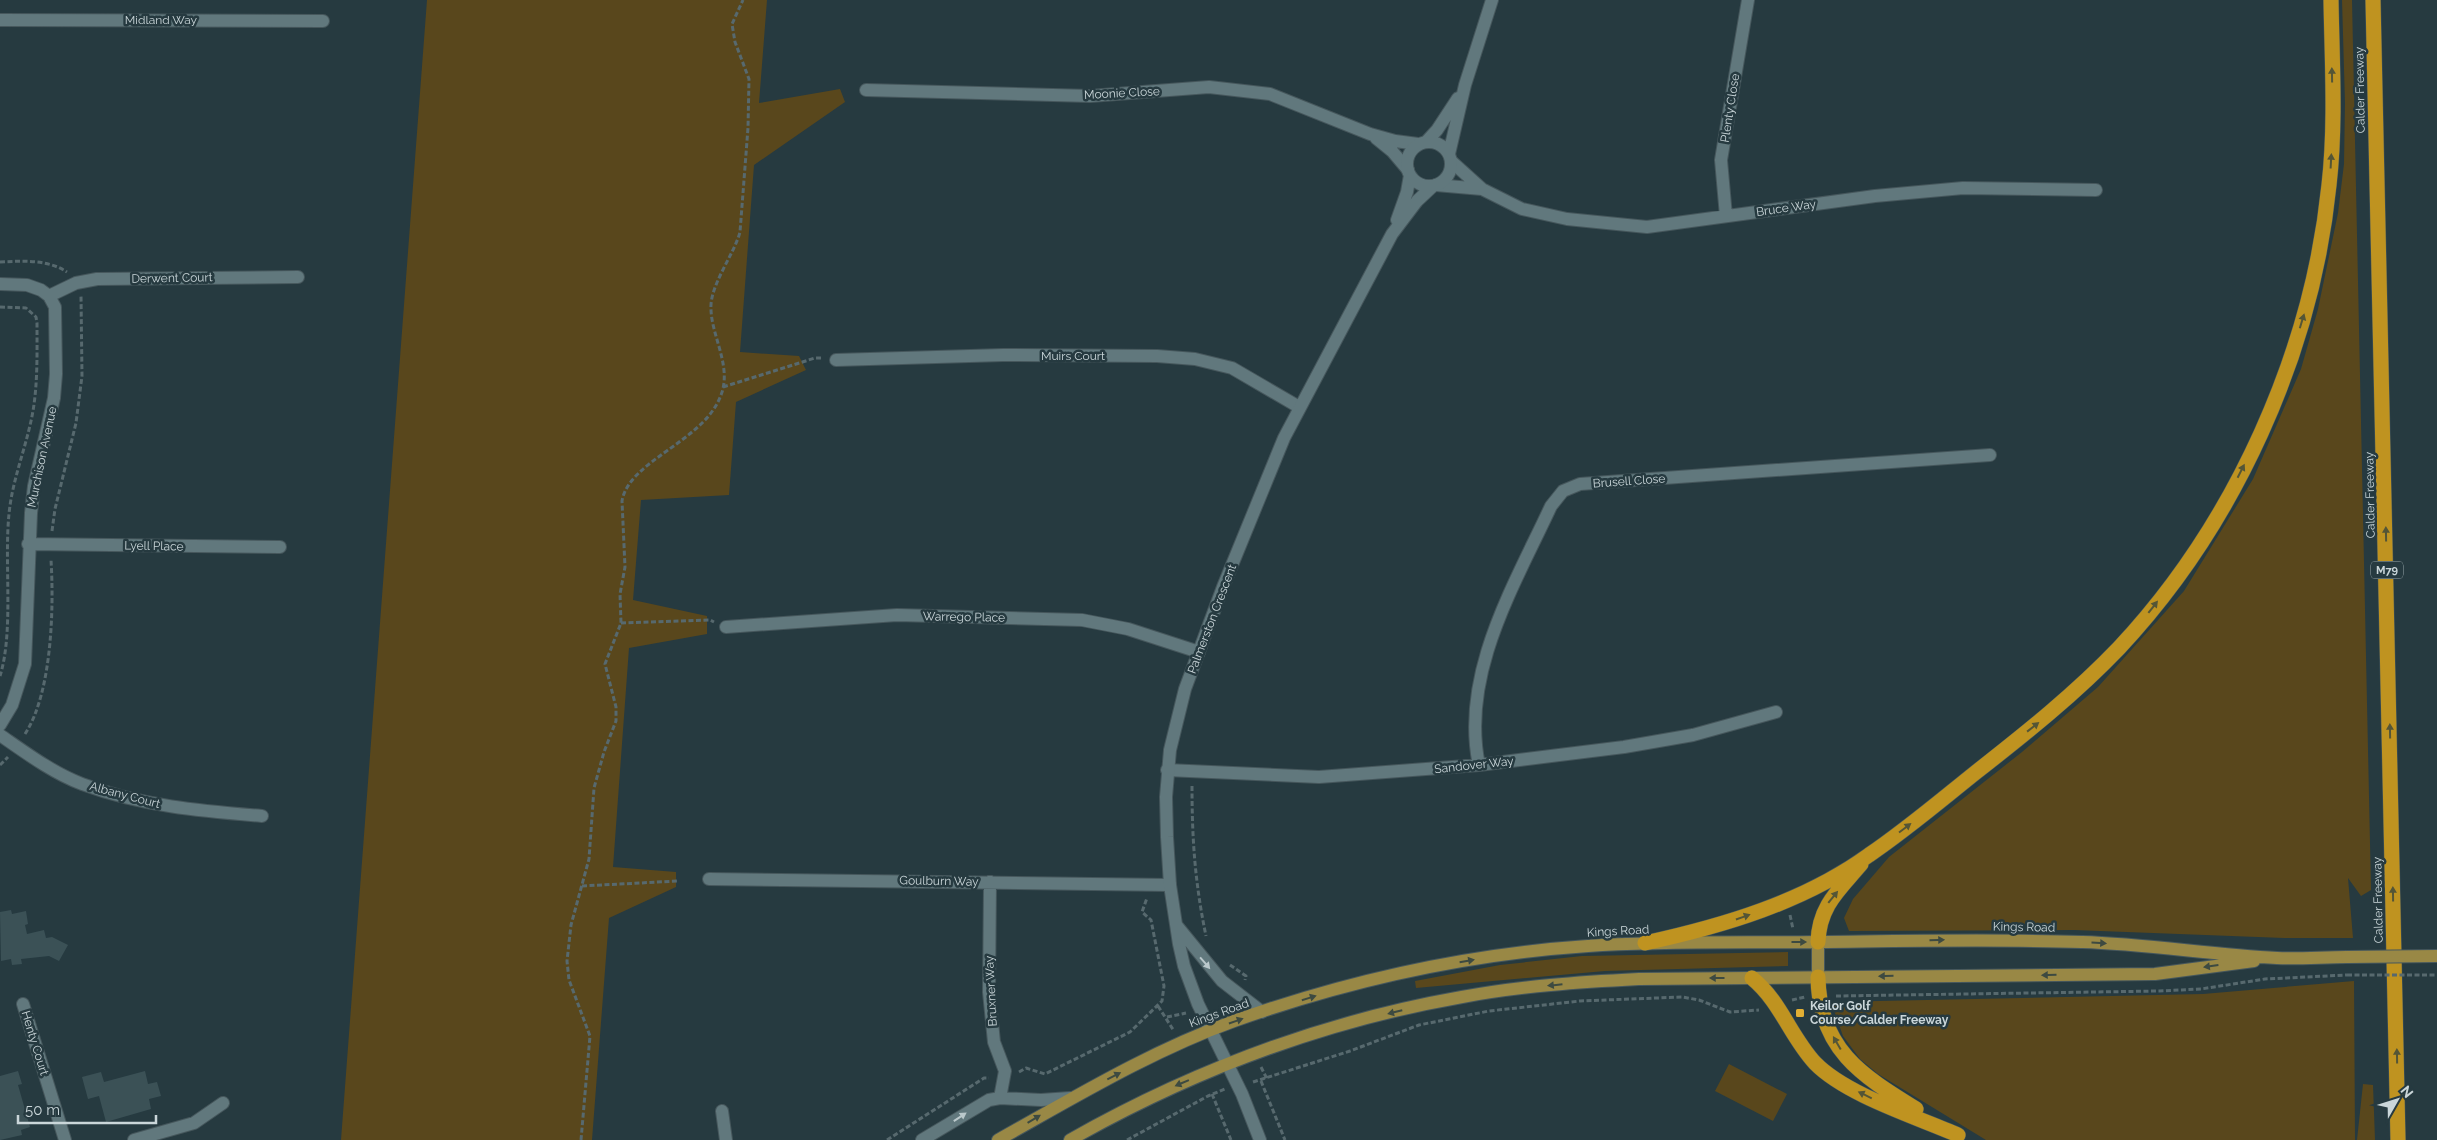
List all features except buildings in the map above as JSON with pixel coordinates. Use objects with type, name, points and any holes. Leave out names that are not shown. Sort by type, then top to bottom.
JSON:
[{"type":"highway","points":[[1818,942],[1818,929],[1827,904],[1867,858],[2058,708],[2098,670],[2141,622],[2169,586],[2195,550],[2234,486],[2267,417],[2287,369],[2310,294],[2318,260],[2330,172],[2332,124],[2331,0]]},
{"type":"highway","name":"Calder Freeway","points":[[2373,0],[2398,1140]]},
{"type":"highway","points":[[1645,943],[1710,928],[1769,908],[1867,858]]},
{"type":"highway","points":[[1818,977],[1819,997],[1834,1037],[1856,1069],[1962,1138]]},
{"type":"highway","points":[[1752,978],[1777,1004],[1799,1044],[1826,1074],[1870,1097],[1962,1138]]},
{"type":"main road","name":"Kings Road","points":[[998,1140],[1070,1098],[1170,1047],[1210,1030],[1262,1012],[1383,978],[1452,964],[1539,951],[1645,943],[1950,940],[2086,942],[2156,946],[2276,958],[2437,956]]},
{"type":"main road","points":[[1818,942],[1818,977]]},
{"type":"main road","name":"Kings Road","points":[[1070,1140],[1161,1092],[1228,1065],[1325,1030],[1463,996],[1572,983],[1752,978],[2155,974],[2276,958]]},
{"type":"street","points":[[1465,85],[1437,130],[1409,155],[1409,172],[1420,184],[1435,185],[1448,175],[1465,85],[1492,0]]},
{"type":"street","name":"Plenty Close","points":[[1726,216],[1721,160],[1748,0]]},
{"type":"street","name":"Midland Way","points":[[0,20],[323,21]]},
{"type":"street","name":"Moonie Close","points":[[866,90],[1090,96],[1209,87],[1270,94],[1370,134],[1395,141],[1422,143]]},
{"type":"street","name":"Moonie Close","points":[[1370,134],[1392,151],[1409,172]]},
{"type":"street","points":[[1422,143],[1440,144],[1450,157]]},
{"type":"street","name":"Bruce Way","points":[[1450,157],[1482,189],[1522,209],[1576,220],[1647,227],[1875,196],[1963,188],[2096,190]]},
{"type":"street","name":"Palmerston Crescent","points":[[1392,234],[1406,192],[1409,172]]},
{"type":"street","name":"Bruce Way","points":[[1435,185],[1482,189]]},
{"type":"street","name":"Palmerston Crescent","points":[[1260,1140],[1238,1086],[1200,1010],[1184,966],[1175,924],[1170,886],[1166,837],[1167,770],[1177,718],[1198,652],[1270,470],[1299,406],[1392,234],[1417,200],[1435,185]]},
{"type":"street","name":"Derwent Court","points":[[49,296],[77,283],[97,279],[298,277]]},
{"type":"street","points":[[0,284],[27,285],[41,290],[49,296]]},
{"type":"street","name":"Murchison Avenue","points":[[0,725],[12,705],[25,664],[28,544],[34,486],[54,398],[56,374],[54,307],[49,296]]},
{"type":"street","name":"Muirs Court","points":[[836,360],[1003,355],[1157,356],[1195,359],[1232,368],[1299,406]]},
{"type":"street","name":"Brusell Close","points":[[1479,765],[1474,727],[1477,695],[1493,635],[1551,506],[1563,491],[1580,484],[1990,455]]},
{"type":"street","name":"Lyell Place","points":[[28,544],[280,547]]},
{"type":"street","name":"Warrego Place","points":[[726,627],[897,615],[1082,620],[1128,629],[1198,652]]},
{"type":"street","name":"Sandover Way","points":[[1167,770],[1319,777],[1479,765],[1624,748],[1693,735],[1776,712]]},
{"type":"street","name":"Albany Court","points":[[0,736],[54,771],[81,784],[132,799],[170,807],[262,816]]},
{"type":"street","name":"Goulburn Way","points":[[709,879],[1170,886]]},
{"type":"street","name":"Bruxner Way","points":[[990,882],[989,992],[994,1042],[1005,1071],[1000,1098]]},
{"type":"street","points":[[1175,924],[1206,964],[1238,995],[1262,1012]]},
{"type":"street","name":"Henty Court","points":[[23,1004],[65,1140]]},
{"type":"street","points":[[922,1140],[977,1106],[1000,1098],[1041,1100],[1070,1098]]},
{"type":"street","points":[[134,1140],[194,1123],[223,1103]]},
{"type":"street","points":[[722,1111],[726,1140]]},
{"type":"path","points":[[581,1140],[590,1036],[569,980],[567,961],[571,924],[591,847],[594,788],[604,752],[616,722],[616,707],[605,664],[621,623],[620,594],[625,567],[624,491],[635,476],[691,435],[710,416],[723,387],[725,378],[710,308],[721,273],[740,232],[748,128],[749,79],[735,42],[732,24],[743,0]]},
{"type":"path","points":[[0,262],[42,262],[59,267],[73,276],[83,301],[82,376],[76,423],[55,509],[50,544],[52,580],[48,664],[39,702],[28,731],[17,747],[0,765]]},
{"type":"path","points":[[0,307],[26,308],[36,317],[37,323],[35,384],[31,421],[14,479],[9,513],[5,647],[0,676]]},
{"type":"path","points":[[723,387],[815,358],[836,360]]},
{"type":"path","points":[[621,623],[633,621],[710,620],[726,627]]},
{"type":"path","points":[[1192,771],[1194,874],[1208,942]]},
{"type":"path","points":[[582,886],[678,880]]},
{"type":"path","points":[[887,1140],[984,1078],[1004,1078],[1026,1068],[1045,1074],[1130,1032],[1158,1006],[1162,1001],[1164,986],[1151,920],[1142,912],[1148,897],[1147,885]]},
{"type":"path","points":[[1227,963],[1246,976],[1238,995]]},
{"type":"path","points":[[1128,1140],[1212,1094],[1261,1081],[1419,1025],[1489,1011],[1580,1001],[1658,997],[1694,998],[1723,1010],[1739,1012],[1804,997],[2159,992],[2201,989],[2278,978],[2347,975],[2437,975]]},
{"type":"path","points":[[1158,1006],[1167,1017],[1200,1010]]},
{"type":"path","points":[[1261,1081],[1285,1140]]},
{"type":"path","points":[[1212,1094],[1231,1140]]},
{"type":"shaded area","points":[[427,0],[767,0],[759,103],[840,89],[845,102],[754,165],[740,352],[799,356],[806,370],[736,402],[729,495],[641,500],[633,600],[707,616],[707,634],[629,648],[613,867],[676,872],[676,887],[609,918],[592,1140],[341,1140]]},
{"type":"shaded area","points":[[2342,0],[2352,0],[2371,890],[2361,896],[2348,878],[2353,938],[2284,938],[2074,930],[1849,931],[1844,918],[1853,899],[1889,857],[2022,752],[2098,687],[2184,591],[2253,479],[2301,369],[2318,309],[2338,213],[2344,164],[2345,103]]},
{"type":"shaded area","points":[[1788,952],[1788,966],[1605,971],[1416,988],[1415,981],[1500,965],[1582,956]]},
{"type":"shaded area","points":[[2354,981],[2355,1140],[1986,1140],[1878,1074],[1860,1059],[1843,1036],[1831,1002],[2203,994]]},
{"type":"shaded area","points":[[1729,1064],[1787,1094],[1773,1121],[1715,1091]]},
{"type":"shaded area","points":[[2363,1084],[2373,1085],[2375,1140],[2357,1140]]},
{"type":"place","name":"Keilor Golf Course/Calder Freeway","points":[[1800,1013]]}]
